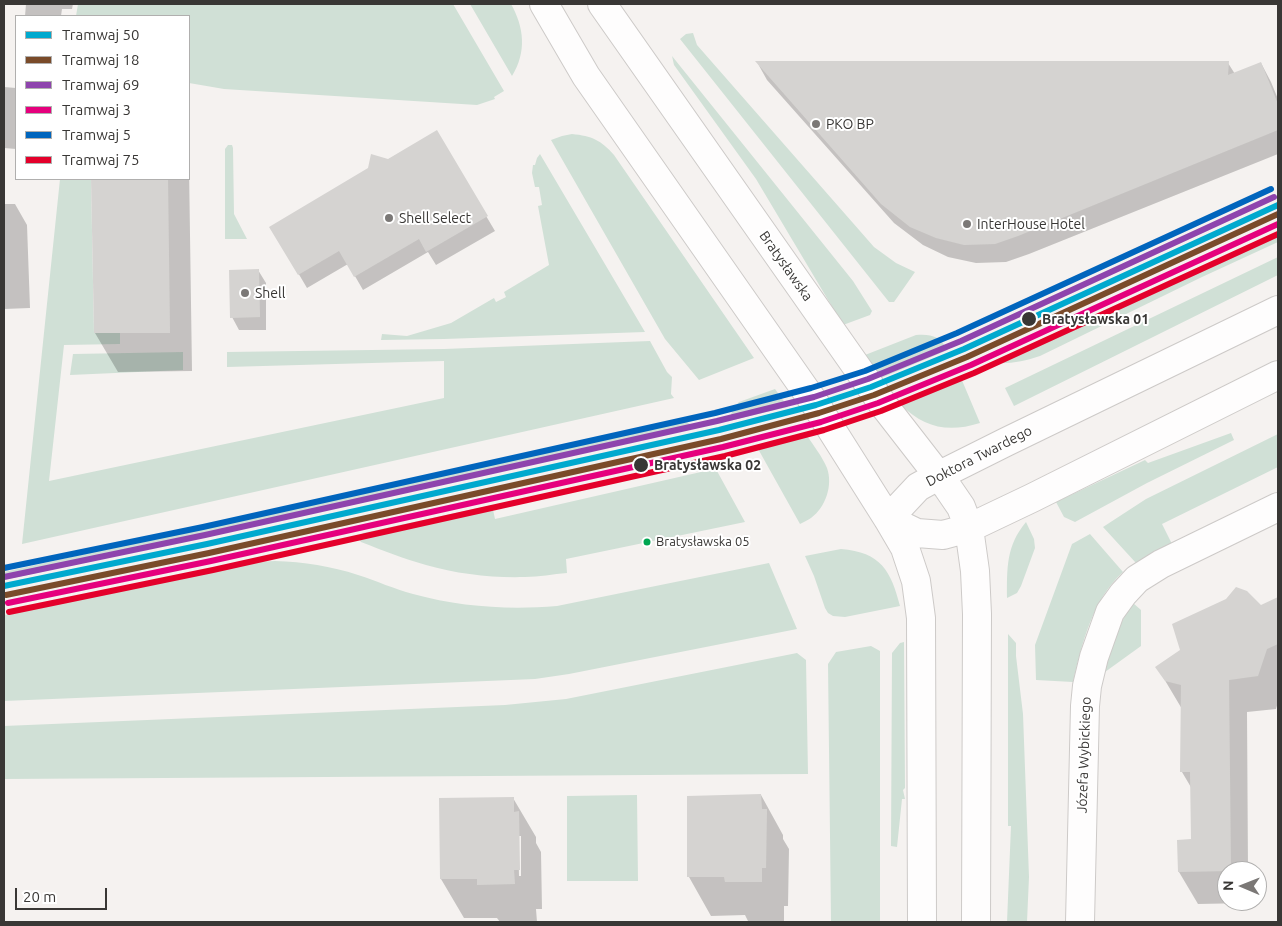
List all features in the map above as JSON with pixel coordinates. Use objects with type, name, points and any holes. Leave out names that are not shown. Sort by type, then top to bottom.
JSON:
[{"type":"street","points":[[544,4],[586,76],[816,405],[905,548],[916,581],[921,618],[922,922]]},
{"type":"street","name":"Bratysławska","points":[[602,4],[882,403],[948,488],[961,507],[969,528]]},
{"type":"street","name":"Doktora Twardego","points":[[888,518],[918,487],[938,476],[1278,310]]},
{"type":"street","points":[[888,518],[917,533],[944,535],[969,528],[1278,375]]},
{"type":"street","name":"Józefa Wybickiego","points":[[1080,922],[1085,706],[1087,686],[1094,657],[1110,612],[1137,579],[1162,564],[1278,507]]},
{"type":"street","points":[[969,528],[975,571],[977,614],[976,922]]},
{"type":"shaded area","points":[[78,4],[453,4],[504,91],[494,97],[495,99],[477,105],[224,89],[190,83],[190,15],[76,15]]},
{"type":"shaded area","points":[[470,4],[511,4],[519,22],[522,40],[520,58],[512,76]]},
{"type":"shaded area","points":[[693,33],[697,45],[874,247],[896,263],[915,272],[894,302],[889,302],[680,39],[686,34]]},
{"type":"shaded area","points":[[672,56],[853,281],[872,311],[870,315],[843,325],[756,179],[674,65]]},
{"type":"shaded area","points":[[572,134],[596,140],[614,155],[754,358],[699,380],[665,339],[551,140]]},
{"type":"shaded area","points":[[228,145],[232,145],[233,148],[234,214],[247,239],[225,239],[225,149]]},
{"type":"shaded area","points":[[540,154],[645,332],[381,340],[382,334],[407,336],[451,323],[494,298],[496,302],[506,297],[504,292],[549,265],[538,206],[542,205],[539,187],[535,187],[532,173],[533,165],[535,165]]},
{"type":"shaded area","points":[[60,180],[91,180],[94,333],[120,333],[120,344],[64,345],[49,481],[444,398],[444,361],[227,367],[227,352],[444,349],[650,341],[667,372],[672,377],[671,394],[674,398],[22,544]]},
{"type":"shaded area","points":[[1278,233],[1278,242],[1040,356],[1018,362],[995,363]]},
{"type":"shaded area","points":[[1278,257],[1278,275],[1014,406],[1005,388]]},
{"type":"shaded area","points":[[916,335],[935,337],[948,350],[881,378],[865,355]]},
{"type":"shaded area","points":[[183,352],[183,370],[70,375],[73,354]]},
{"type":"shaded area","points":[[961,378],[980,423],[957,428],[937,426],[918,418],[900,404]]},
{"type":"shaded area","points":[[775,389],[788,407],[729,421],[732,411],[739,402]]},
{"type":"shaded area","points":[[683,420],[692,425],[693,428],[356,504],[4,580],[4,572]]},
{"type":"shaded area","points":[[1231,433],[1234,440],[1147,483],[1075,522],[1064,517],[1056,502],[1145,460],[1148,463]]},
{"type":"shaded area","points":[[806,434],[827,468],[829,488],[821,508],[811,518],[800,524],[757,447]]},
{"type":"shaded area","points":[[1278,434],[1278,467],[1162,524],[1172,544],[1136,563],[1103,527],[1146,499]]},
{"type":"shaded area","points":[[714,469],[717,471],[745,522],[566,559],[567,573],[536,577],[513,577],[462,573],[410,560],[361,542],[359,539],[363,533],[492,505],[495,519]]},
{"type":"shaded area","points":[[1026,522],[1034,539],[1035,548],[1021,586],[1017,593],[1007,598],[1008,567],[1011,549],[1019,531]]},
{"type":"shaded area","points":[[1090,534],[1123,572],[1096,608],[1080,652],[1073,682],[1036,680],[1035,645],[1072,544]]},
{"type":"shaded area","points":[[841,549],[866,554],[875,559],[888,573],[900,606],[845,617],[833,616],[828,613],[805,556]]},
{"type":"shaded area","points":[[275,561],[307,563],[338,569],[406,592],[449,602],[521,608],[557,606],[769,563],[797,629],[535,679],[4,701],[4,615],[234,563]]},
{"type":"shaded area","points":[[1133,603],[1141,610],[1141,646],[1105,672],[1116,636],[1123,619]]},
{"type":"shaded area","points":[[1008,634],[1016,643],[1023,714],[1029,877],[1027,922],[1007,922],[1011,826],[1008,826]]},
{"type":"shaded area","points":[[904,642],[905,788],[903,790],[905,799],[902,799],[897,847],[891,846],[892,653],[900,643]]},
{"type":"shaded area","points":[[871,646],[880,651],[880,922],[831,922],[828,664],[836,652]]},
{"type":"shaded area","points":[[797,653],[806,660],[808,774],[4,779],[4,726],[505,705],[566,699]]},
{"type":"shaded area","points":[[637,795],[638,881],[567,881],[567,796]]},
{"type":"building","points":[[755,61],[1229,61],[1228,75],[1261,62],[1278,104],[1278,130],[1018,236],[995,244],[964,245],[936,238],[910,227],[881,204]]},
{"type":"building","points":[[437,130],[488,216],[426,252],[419,239],[354,277],[339,251],[298,275],[269,227],[368,168],[371,154],[388,159]]},
{"type":"building","points":[[91,180],[168,180],[170,333],[94,333]]},
{"type":"building","name":"Shell","points":[[259,269],[260,317],[230,318],[229,270]]},
{"type":"building","points":[[1236,587],[1247,591],[1261,605],[1278,597],[1278,644],[1267,649],[1258,676],[1229,680],[1231,861],[1217,861],[1217,871],[1178,872],[1177,840],[1191,839],[1190,772],[1180,772],[1181,685],[1165,681],[1155,667],[1180,650],[1172,624],[1226,599]]},
{"type":"building","points":[[761,794],[762,809],[767,809],[766,868],[762,868],[762,882],[725,882],[724,877],[687,877],[687,796]]},
{"type":"building","points":[[514,797],[514,812],[519,811],[520,870],[514,870],[515,884],[477,885],[477,879],[440,879],[439,798]]},
{"type":"tram line","name":"5","points":[[4,568],[203,527],[715,413],[811,388],[865,371],[957,333],[1271,189]]},
{"type":"tram line","name":"69","points":[[4,577],[205,535],[717,421],[814,397],[868,379],[961,341],[1274,197]]},
{"type":"tram line","name":"50","points":[[4,586],[207,544],[719,430],[816,405],[871,387],[964,349],[1278,205]]},
{"type":"tram line","name":"18","points":[[6,595],[209,553],[721,439],[819,413],[874,395],[967,357],[1278,214]]},
{"type":"tram line","name":"3","points":[[8,603],[211,561],[723,447],[821,422],[878,403],[971,365],[1278,224]]},
{"type":"tram line","name":"75","points":[[9,612],[213,570],[725,456],[824,430],[881,411],[974,373],[1278,234]]},
{"type":"place","name":"PKO BP","points":[[816,124]]},
{"type":"place","name":"Shell Select","points":[[389,218]]},
{"type":"place","name":"InterHouse Hotel","points":[[967,224]]},
{"type":"place","name":"Shell","points":[[245,293]]},
{"type":"place","name":"Bratysławska 01","points":[[1029,319]]},
{"type":"place","name":"Bratysławska 02","points":[[641,465]]},
{"type":"place","name":"Bratysławska 05","points":[[647,542]]}]
